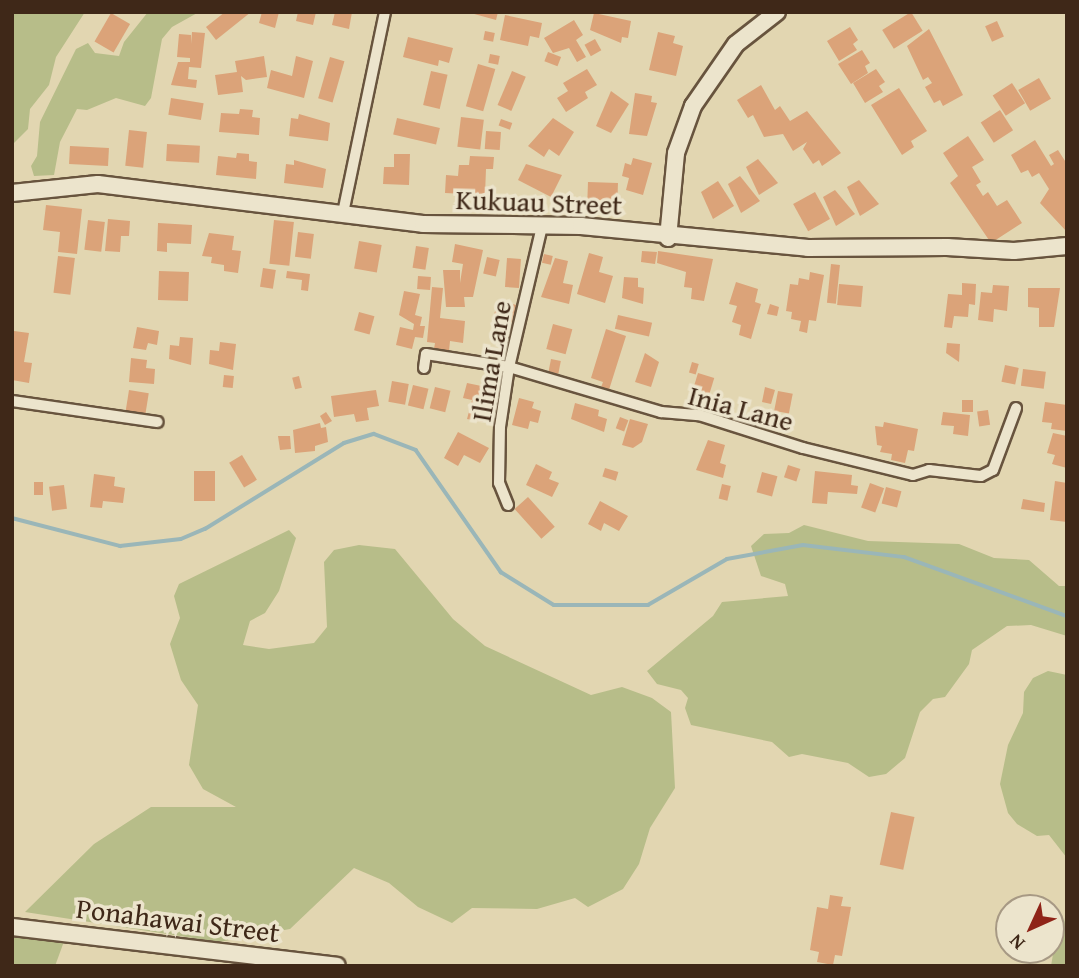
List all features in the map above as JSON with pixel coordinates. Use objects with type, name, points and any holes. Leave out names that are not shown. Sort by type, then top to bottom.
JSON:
[{"type":"street","points":[[343,213],[385,12]]},
{"type":"street","points":[[668,238],[676,153],[692,106],[736,44],[777,12]]},
{"type":"street","name":"Kukuau Street","points":[[12,193],[99,184],[423,224],[633,230],[668,238],[808,248],[947,247],[1014,251],[1067,246]]},
{"type":"street","name":"Ilima Lane","points":[[508,505],[498,466],[509,367],[542,226]]},
{"type":"street","name":"Inia Lane","points":[[425,368],[426,354],[509,367],[661,412],[698,415],[803,448],[913,475],[929,470],[981,477],[993,470],[1016,408]]},
{"type":"street","points":[[12,401],[157,422]]},
{"type":"street","name":"Ponahawai Street","points":[[12,927],[337,966]]},
{"type":"green space","points":[[12,12],[85,12],[56,57],[49,85],[30,109],[28,129],[12,145]]},
{"type":"green space","points":[[148,12],[199,12],[172,27],[162,39],[151,98],[145,106],[116,98],[87,110],[77,109],[60,142],[54,175],[34,176],[31,166],[37,156],[40,122],[76,49],[88,43],[95,53],[119,56],[124,42]]},
{"type":"green space","points":[[804,525],[868,541],[959,544],[994,558],[1029,560],[1059,586],[1067,586],[1067,636],[1031,625],[1007,626],[972,650],[969,664],[945,697],[933,699],[920,712],[905,758],[886,774],[869,777],[848,763],[802,754],[789,757],[772,742],[691,725],[685,708],[688,698],[681,690],[657,684],[647,671],[713,616],[722,602],[788,596],[785,584],[761,576],[751,546],[764,534],[789,533]]},
{"type":"green space","points":[[289,530],[296,538],[279,591],[265,613],[250,621],[243,645],[269,649],[314,643],[327,627],[324,562],[334,550],[359,545],[395,549],[453,619],[485,646],[591,695],[622,687],[652,698],[671,712],[675,788],[650,828],[639,864],[623,889],[588,907],[575,898],[537,909],[472,908],[452,923],[418,907],[389,883],[354,868],[290,929],[219,942],[25,912],[94,844],[151,807],[236,807],[203,789],[189,765],[198,705],[181,680],[170,644],[180,618],[174,596],[179,584]]},
{"type":"green space","points":[[1048,671],[1067,675],[1067,858],[1049,835],[1037,836],[1017,824],[1008,813],[1000,784],[1008,745],[1023,713],[1024,692],[1033,678]]},
{"type":"green space","points":[[1067,903],[1067,966],[1051,966],[1065,964]]},
{"type":"green space","points":[[12,931],[66,936],[55,966],[12,966]]},
{"type":"building","points":[[225,12],[251,12],[216,40],[206,27]]},
{"type":"building","points":[[262,12],[279,12],[275,28],[259,23]]},
{"type":"building","points":[[298,12],[316,12],[313,25],[296,21]]},
{"type":"building","points":[[335,12],[352,12],[349,29],[332,25]]},
{"type":"building","points":[[467,12],[498,12],[496,20]]},
{"type":"building","points":[[911,12],[923,31],[894,49],[882,30]]},
{"type":"building","points":[[111,13],[130,24],[114,53],[94,42]]},
{"type":"building","points":[[594,13],[631,21],[628,38],[622,37],[621,43],[590,30]]},
{"type":"building","points":[[505,15],[542,23],[539,38],[530,36],[528,46],[500,40]]},
{"type":"building","points":[[574,20],[583,35],[576,40],[586,57],[577,62],[569,48],[553,53],[544,38]]},
{"type":"building","points":[[997,21],[1004,37],[992,42],[985,26]]},
{"type":"building","points":[[850,27],[858,40],[853,44],[857,50],[839,61],[827,41]]},
{"type":"building","points":[[929,29],[963,95],[943,106],[940,100],[934,103],[925,87],[932,83],[928,77],[923,80],[907,46]]},
{"type":"building","points":[[485,31],[495,33],[493,42],[483,40]]},
{"type":"building","points":[[192,32],[205,33],[201,68],[189,67],[188,79],[197,80],[196,88],[171,85],[178,62],[190,62],[190,58],[177,57],[179,34],[191,35],[191,44]]},
{"type":"building","points":[[658,32],[675,36],[673,43],[683,46],[676,76],[649,70]]},
{"type":"building","points":[[408,37],[453,48],[449,63],[439,60],[438,66],[403,57]]},
{"type":"building","points":[[595,39],[601,50],[591,56],[585,45]]},
{"type":"building","points":[[862,50],[870,63],[865,66],[868,73],[851,84],[838,64]]},
{"type":"building","points":[[548,52],[561,57],[557,66],[544,61]]},
{"type":"building","points":[[490,54],[500,56],[498,65],[488,63]]},
{"type":"building","points":[[264,56],[267,77],[246,80],[241,76],[243,92],[218,95],[215,75],[237,72],[235,61]]},
{"type":"building","points":[[296,56],[313,61],[304,98],[267,88],[271,70],[292,76]]},
{"type":"building","points":[[330,57],[344,61],[333,102],[318,98]]},
{"type":"building","points":[[478,64],[495,69],[483,111],[466,106]]},
{"type":"building","points":[[587,69],[597,85],[585,92],[588,98],[566,112],[557,98],[568,91],[563,83]]},
{"type":"building","points":[[876,69],[885,82],[879,86],[883,92],[865,103],[853,83]]},
{"type":"building","points":[[431,71],[448,75],[440,109],[423,105]]},
{"type":"building","points":[[512,71],[526,77],[511,111],[498,105]]},
{"type":"building","points":[[1039,78],[1051,99],[1030,111],[1018,90]]},
{"type":"building","points":[[1012,83],[1025,103],[1006,116],[993,96]]},
{"type":"building","points":[[761,85],[775,110],[780,106],[790,121],[807,111],[841,153],[822,166],[819,160],[813,164],[803,149],[807,142],[793,151],[783,134],[764,137],[753,115],[748,118],[737,100]]},
{"type":"building","points":[[899,88],[927,131],[911,141],[914,147],[902,155],[871,105]]},
{"type":"building","points":[[611,91],[629,104],[611,133],[596,126]]},
{"type":"building","points":[[635,93],[652,96],[651,102],[657,103],[647,136],[629,134]]},
{"type":"building","points":[[171,98],[204,103],[201,120],[168,115]]},
{"type":"building","points":[[240,109],[253,110],[252,117],[260,118],[259,135],[219,132],[221,113],[239,114]]},
{"type":"building","points":[[1000,110],[1013,130],[994,143],[981,123]]},
{"type":"building","points":[[299,114],[330,123],[328,141],[289,136],[291,118],[298,119]]},
{"type":"building","points":[[461,117],[484,120],[480,150],[457,147]]},
{"type":"building","points":[[397,118],[440,128],[436,144],[393,135]]},
{"type":"building","points":[[553,118],[574,132],[559,156],[549,149],[544,157],[528,146]]},
{"type":"building","points":[[501,119],[512,123],[510,130],[499,126]]},
{"type":"building","points":[[129,130],[147,132],[143,168],[125,166]]},
{"type":"building","points":[[486,131],[501,132],[500,150],[485,149]]},
{"type":"building","points":[[968,136],[984,160],[972,167],[981,182],[976,185],[983,196],[988,192],[997,206],[1007,200],[1022,223],[991,243],[950,183],[958,176],[943,153]]},
{"type":"building","points":[[1035,140],[1051,166],[1054,164],[1049,155],[1058,150],[1067,164],[1067,232],[1040,203],[1049,189],[1039,173],[1032,177],[1028,170],[1021,173],[1011,155]]},
{"type":"building","points":[[167,144],[200,146],[199,163],[166,161]]},
{"type":"building","points":[[70,146],[109,148],[108,166],[69,164]]},
{"type":"building","points":[[237,153],[249,154],[249,161],[257,162],[256,179],[216,175],[218,156],[236,158]]},
{"type":"building","points":[[394,154],[410,154],[409,185],[383,184],[384,167],[394,167]]},
{"type":"building","points":[[470,156],[494,157],[493,169],[486,169],[485,195],[445,193],[446,175],[458,176],[459,165],[469,165]]},
{"type":"building","points":[[633,158],[652,163],[643,195],[626,190],[629,178],[622,176],[625,163],[631,165]]},
{"type":"building","points":[[758,159],[778,183],[759,195],[746,167]]},
{"type":"building","points":[[294,160],[326,169],[323,188],[284,183],[286,164],[294,165]]},
{"type":"building","points":[[526,164],[562,175],[551,197],[518,180]]},
{"type":"building","points":[[740,176],[760,201],[741,213],[728,184]]},
{"type":"building","points":[[859,180],[879,204],[860,216],[847,187]]},
{"type":"building","points":[[718,181],[734,206],[713,219],[701,192]]},
{"type":"building","points":[[588,182],[618,183],[617,201],[587,200]]},
{"type":"building","points":[[835,190],[855,214],[836,226],[823,197]]},
{"type":"building","points":[[815,192],[830,219],[808,231],[793,204]]},
{"type":"building","points":[[46,205],[82,209],[77,254],[58,252],[60,232],[43,230]]},
{"type":"building","points":[[108,219],[130,221],[129,236],[121,236],[120,252],[105,251]]},
{"type":"building","points":[[88,220],[105,222],[101,252],[84,250]]},
{"type":"building","points":[[274,220],[294,222],[289,266],[269,264]]},
{"type":"building","points":[[158,223],[192,225],[191,244],[167,243],[167,252],[157,251]]},
{"type":"building","points":[[298,232],[314,234],[311,259],[295,257]]},
{"type":"building","points":[[209,233],[234,236],[232,250],[241,251],[238,273],[224,271],[224,265],[211,263],[212,257],[202,256]]},
{"type":"building","points":[[359,241],[382,245],[377,273],[354,269]]},
{"type":"building","points":[[455,244],[483,250],[473,297],[464,297],[465,307],[446,307],[443,270],[460,270],[460,283],[463,264],[452,262]]},
{"type":"building","points":[[416,246],[429,248],[425,270],[413,268]]},
{"type":"building","points":[[642,251],[657,252],[655,264],[641,262]]},
{"type":"building","points":[[658,251],[713,259],[704,301],[691,299],[692,288],[684,287],[686,272],[657,263]]},
{"type":"building","points":[[589,253],[603,257],[599,272],[613,276],[605,303],[577,294]]},
{"type":"building","points":[[544,254],[553,256],[551,265],[542,263]]},
{"type":"building","points":[[58,256],[75,258],[70,295],[53,293]]},
{"type":"building","points":[[487,257],[500,260],[496,276],[483,274]]},
{"type":"building","points":[[507,258],[521,259],[519,288],[505,287]]},
{"type":"building","points":[[555,258],[568,261],[563,283],[573,285],[569,304],[541,297]]},
{"type":"building","points":[[831,264],[840,265],[836,304],[827,303]]},
{"type":"building","points":[[263,268],[276,270],[273,289],[260,287]]},
{"type":"building","points":[[159,271],[189,272],[188,301],[158,300]]},
{"type":"building","points":[[287,271],[310,274],[308,291],[301,290],[302,280],[286,278]]},
{"type":"building","points":[[810,272],[824,275],[816,321],[809,320],[807,333],[799,331],[801,321],[791,319],[792,312],[786,311],[790,284],[798,285],[799,278],[809,280]]},
{"type":"building","points":[[418,276],[431,277],[430,290],[417,289]]},
{"type":"building","points":[[624,277],[638,278],[638,287],[644,288],[643,304],[622,298]]},
{"type":"building","points":[[736,282],[758,289],[755,302],[761,304],[751,339],[739,335],[741,325],[732,322],[737,306],[729,304]]},
{"type":"building","points":[[962,283],[976,284],[975,305],[969,304],[968,317],[954,316],[952,328],[944,327],[948,294],[962,295]]},
{"type":"building","points":[[839,284],[863,286],[861,307],[837,305]]},
{"type":"building","points":[[993,285],[1009,286],[1007,311],[994,309],[993,322],[978,320],[981,292],[992,293]]},
{"type":"building","points":[[432,287],[443,288],[440,318],[465,321],[463,343],[450,341],[449,351],[434,349],[435,343],[427,342]]},
{"type":"building","points":[[1028,288],[1060,288],[1054,327],[1039,327],[1039,308],[1028,307]]},
{"type":"building","points":[[404,291],[420,294],[415,315],[422,317],[420,326],[425,326],[423,338],[415,337],[412,349],[396,345],[400,327],[413,330],[414,324],[399,315]]},
{"type":"building","points":[[498,300],[517,305],[513,323],[493,317]]},
{"type":"building","points":[[770,304],[779,307],[777,316],[767,314]]},
{"type":"building","points":[[359,312],[374,316],[370,334],[354,330]]},
{"type":"building","points":[[618,315],[652,323],[649,337],[615,329]]},
{"type":"building","points":[[553,324],[572,329],[566,354],[546,349]]},
{"type":"building","points":[[137,327],[159,331],[157,345],[148,343],[146,350],[133,348]]},
{"type":"building","points":[[606,329],[626,336],[608,393],[600,390],[603,382],[591,378]]},
{"type":"building","points":[[14,331],[29,333],[24,362],[32,363],[29,383],[12,380]]},
{"type":"building","points":[[180,337],[193,338],[191,365],[169,359],[170,345],[179,346]]},
{"type":"building","points":[[220,342],[236,344],[233,370],[209,364],[210,350],[219,351]]},
{"type":"building","points":[[947,343],[960,344],[959,362],[946,353]]},
{"type":"building","points":[[645,353],[659,362],[651,387],[635,382]]},
{"type":"building","points":[[131,358],[147,360],[146,368],[155,369],[154,384],[129,382]]},
{"type":"building","points":[[551,359],[561,361],[558,374],[549,372]]},
{"type":"building","points":[[692,362],[699,364],[696,375],[689,373]]},
{"type":"building","points":[[1005,365],[1019,368],[1015,385],[1001,382]]},
{"type":"building","points":[[1023,369],[1046,372],[1044,389],[1021,386]]},
{"type":"building","points":[[698,373],[714,378],[707,403],[690,398]]},
{"type":"building","points":[[224,375],[234,376],[233,388],[223,387]]},
{"type":"building","points":[[299,376],[302,388],[295,389],[292,378]]},
{"type":"building","points":[[392,381],[409,384],[405,405],[388,402]]},
{"type":"building","points":[[467,383],[491,388],[483,422],[467,419],[472,400],[463,398]]},
{"type":"building","points":[[413,385],[429,389],[423,409],[408,405]]},
{"type":"building","points":[[435,387],[451,391],[445,412],[430,408]]},
{"type":"building","points":[[765,387],[775,390],[771,404],[762,402]]},
{"type":"building","points":[[129,390],[149,393],[145,414],[126,411]]},
{"type":"building","points":[[376,390],[379,406],[367,408],[369,420],[356,422],[354,414],[334,417],[331,396]]},
{"type":"building","points":[[778,391],[793,394],[789,413],[774,411]]},
{"type":"building","points":[[519,398],[534,402],[532,408],[541,411],[538,423],[530,421],[528,429],[512,425]]},
{"type":"building","points":[[962,400],[973,400],[973,412],[962,412]]},
{"type":"building","points":[[1045,402],[1067,405],[1067,431],[1051,429],[1052,423],[1042,422]]},
{"type":"building","points":[[575,403],[599,410],[598,416],[607,419],[604,432],[571,419]]},
{"type":"building","points":[[988,410],[990,425],[979,426],[977,412]]},
{"type":"building","points":[[326,412],[332,421],[325,425],[320,416]]},
{"type":"building","points":[[943,412],[970,415],[968,436],[953,434],[954,426],[941,425]]},
{"type":"building","points":[[620,417],[628,420],[624,431],[616,428]]},
{"type":"building","points":[[630,419],[648,424],[642,442],[633,448],[622,445]]},
{"type":"building","points":[[884,422],[918,429],[914,451],[908,450],[905,463],[891,460],[892,454],[880,452],[882,446],[877,445],[875,426],[883,427]]},
{"type":"building","points":[[320,423],[321,428],[326,427],[328,442],[315,446],[315,451],[295,453],[293,430]]},
{"type":"building","points":[[458,432],[489,448],[480,463],[464,455],[458,466],[444,458]]},
{"type":"building","points":[[1053,433],[1067,436],[1067,468],[1052,464],[1055,455],[1047,453]]},
{"type":"building","points":[[278,436],[290,436],[291,449],[280,450]]},
{"type":"building","points":[[708,440],[725,445],[720,463],[726,465],[723,478],[696,470]]},
{"type":"building","points":[[242,455],[257,480],[244,488],[229,463]]},
{"type":"building","points":[[536,464],[552,472],[549,479],[559,483],[552,497],[526,485]]},
{"type":"building","points":[[788,465],[800,469],[796,481],[784,477]]},
{"type":"building","points":[[605,468],[618,472],[616,481],[602,477]]},
{"type":"building","points":[[194,471],[215,471],[215,501],[194,501]]},
{"type":"building","points":[[815,471],[852,475],[851,485],[858,486],[857,494],[828,492],[827,504],[812,503]]},
{"type":"building","points":[[762,472],[777,476],[772,496],[757,492]]},
{"type":"building","points":[[94,474],[115,477],[114,486],[125,488],[123,503],[103,501],[102,508],[90,507]]},
{"type":"building","points":[[1055,481],[1067,483],[1067,522],[1050,520]]},
{"type":"building","points":[[34,482],[43,482],[43,495],[34,495]]},
{"type":"building","points":[[870,483],[884,488],[875,513],[861,507]]},
{"type":"building","points":[[722,484],[731,486],[727,501],[719,499]]},
{"type":"building","points":[[64,485],[67,509],[52,511],[49,487]]},
{"type":"building","points":[[886,487],[901,491],[897,508],[882,503]]},
{"type":"building","points":[[528,497],[555,527],[541,539],[515,509]]},
{"type":"building","points":[[1023,499],[1045,503],[1044,512],[1021,509]]},
{"type":"building","points":[[600,501],[628,516],[619,531],[604,523],[601,531],[588,524]]},
{"type":"building","points":[[891,812],[914,817],[903,870],[880,865]]},
{"type":"building","points":[[830,895],[843,897],[841,906],[851,907],[842,956],[835,955],[833,965],[817,962],[819,952],[810,950],[817,907],[828,909]]},
{"type":"waterway","points":[[12,518],[120,546],[181,539],[205,529],[344,443],[374,434],[416,450],[501,572],[554,605],[648,605],[727,559],[803,545],[904,557],[1067,616]]}]
